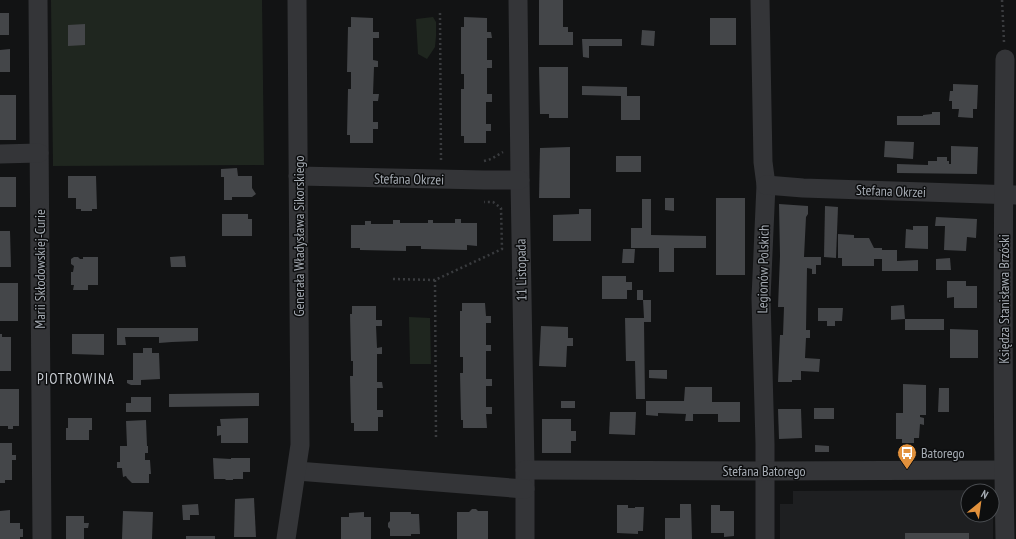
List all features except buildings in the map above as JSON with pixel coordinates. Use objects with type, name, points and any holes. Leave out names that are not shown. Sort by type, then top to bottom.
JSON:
[{"type":"street","name":"Marii Skłodowskiej-Curie","points":[[38,0],[42,539]]},
{"type":"street","name":"Generała Władysława Sikorskiego","points":[[286,539],[300,445],[297,0]]},
{"type":"street","name":"11 Listopada","points":[[518,0],[525,539]]},
{"type":"street","name":"Legionów Polskich","points":[[760,0],[763,162],[766,185],[761,298],[765,539]]},
{"type":"street","name":"Księdza Stanisława Brzóski","points":[[1004,539],[1003,470],[1010,233],[1005,59]]},
{"type":"street","points":[[0,154],[39,152]]},
{"type":"street","name":"Stefana Okrzei","points":[[298,176],[520,180]]},
{"type":"street","name":"Stefana Okrzei","points":[[766,185],[804,188],[1010,195]]},
{"type":"street","name":"Stefana Batorego","points":[[525,470],[1003,470]]},
{"type":"street","points":[[297,471],[525,489]]},
{"type":"path","points":[[1002,0],[1005,59]]},
{"type":"path","points":[[440,13],[440,161]]},
{"type":"path","points":[[393,279],[435,280],[502,249],[501,208],[494,202],[484,202]]},
{"type":"path","points":[[435,280],[436,439]]},
{"type":"shaded area","points":[[51,0],[262,0],[264,165],[53,166]]},
{"type":"shaded area","points":[[433,17],[436,22],[435,47],[427,59],[418,54],[416,19]]},
{"type":"shaded area","points":[[409,317],[430,318],[431,364],[410,364]]},
{"type":"shaded area","points":[[960,490],[960,523],[993,523],[993,539],[780,539],[780,504],[793,504],[793,491]]},
{"type":"place","name":"Batorego","points":[[907,470]]},
{"type":"district","name":"PIOTROWINA","points":[[76,378]]}]
